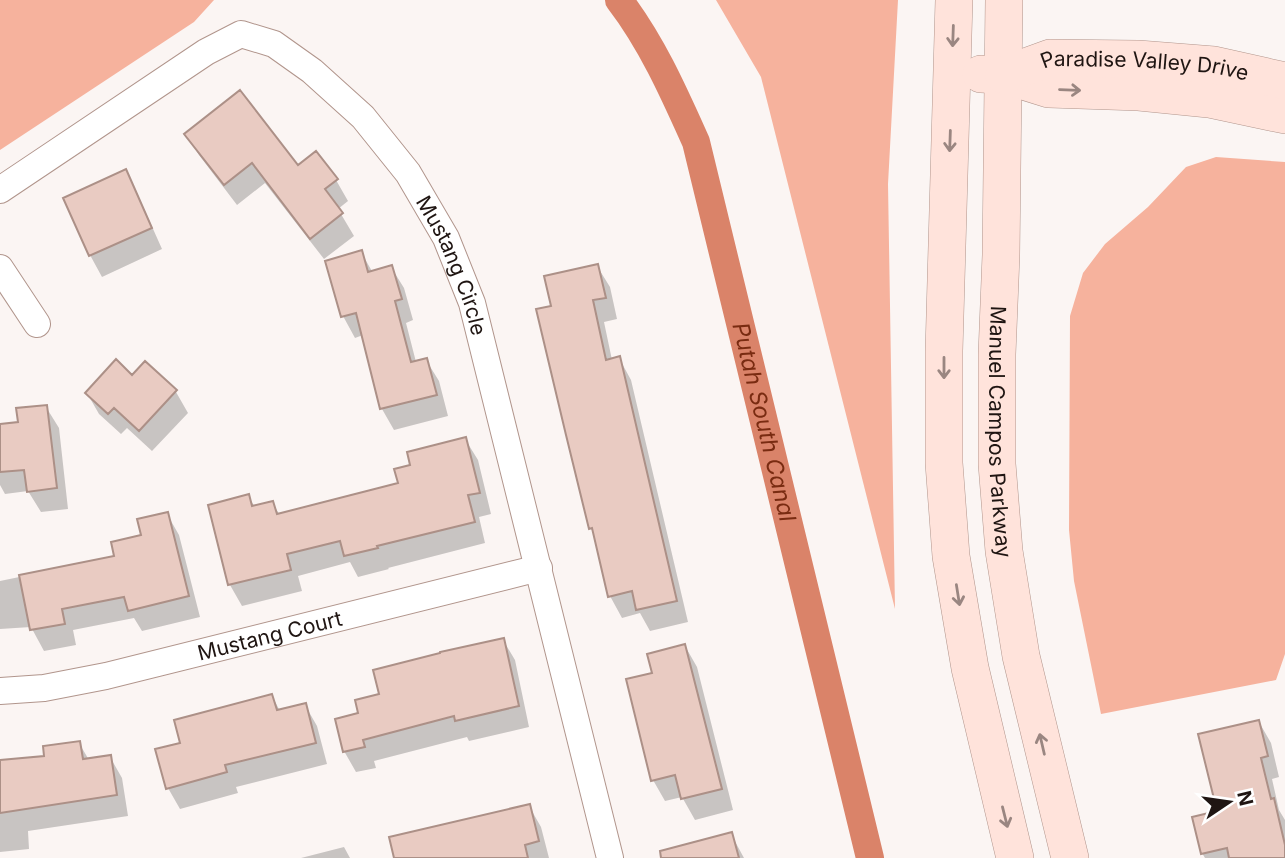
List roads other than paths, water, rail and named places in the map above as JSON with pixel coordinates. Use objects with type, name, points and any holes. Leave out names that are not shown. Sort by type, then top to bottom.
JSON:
[{"type":"main road","points":[[954,0],[944,351],[944,463],[951,556],[970,668],[1015,858]]},
{"type":"main road","name":"Manuel Campos Parkway","points":[[1004,0],[997,464],[1004,551],[1021,656],[1070,858]]},
{"type":"main road","name":"Paradise Valley Drive","points":[[1004,75],[1050,58],[1126,59],[1214,65],[1285,81]]},
{"type":"main road","name":"Paradise Valley Drive","points":[[952,72],[1004,75],[1049,89],[1139,92],[1209,99],[1285,115]]},
{"type":"street","name":"Mustang Circle","points":[[0,190],[206,52],[241,34],[274,44],[312,71],[363,117],[408,173],[446,238],[472,303],[610,858]]},
{"type":"street","points":[[0,268],[37,324]]},
{"type":"street","name":"Mustang Court","points":[[0,691],[44,688],[106,676],[539,568]]},
{"type":"waterway","name":"Putah South Canal","points":[[619,0],[652,51],[696,142],[870,858]]}]
